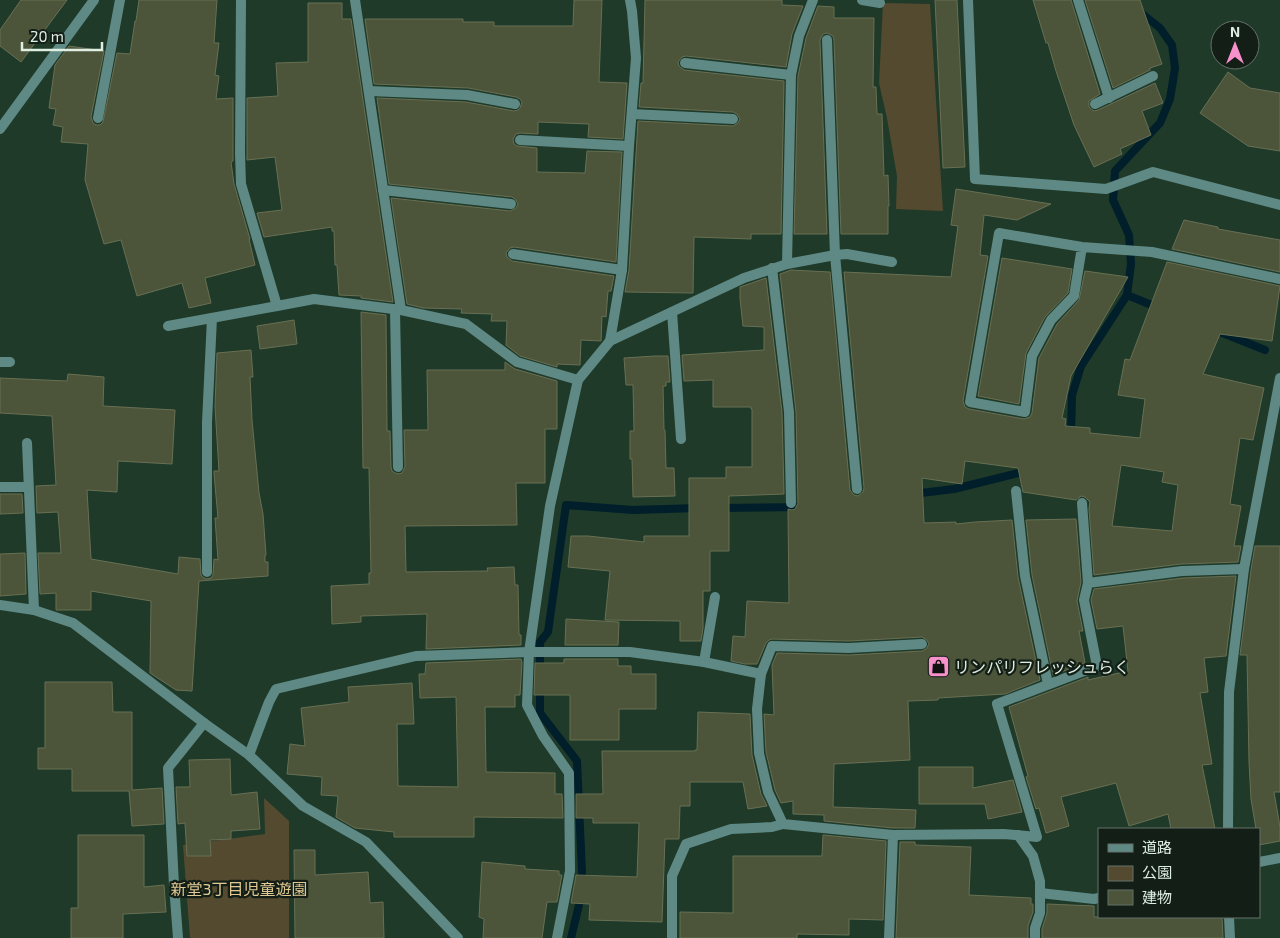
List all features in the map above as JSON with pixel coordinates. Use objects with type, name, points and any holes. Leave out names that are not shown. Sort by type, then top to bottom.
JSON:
[{"type":"street","points":[[0,129],[94,0]]},
{"type":"street","points":[[98,118],[120,0]]},
{"type":"street","points":[[241,0],[241,184],[277,306]]},
{"type":"street","points":[[355,0],[383,190],[398,310],[398,467]]},
{"type":"street","points":[[610,341],[622,270],[636,58],[630,0]]},
{"type":"street","points":[[787,264],[791,75],[800,36],[813,0]]},
{"type":"street","points":[[862,0],[880,3]]},
{"type":"street","points":[[968,0],[976,179],[1106,189],[1152,172],[1280,206]]},
{"type":"street","points":[[1078,0],[1109,98]]},
{"type":"street","points":[[827,40],[835,255],[857,489]]},
{"type":"street","points":[[685,63],[791,75]]},
{"type":"street","points":[[1095,104],[1152,76]]},
{"type":"street","points":[[369,91],[466,95],[515,104]]},
{"type":"street","points":[[632,114],[734,119]]},
{"type":"street","points":[[520,140],[629,146]]},
{"type":"street","points":[[383,190],[510,204]]},
{"type":"street","points":[[1082,247],[1074,296],[1051,320],[1032,356],[1025,412],[970,402],[999,233],[1082,247],[1143,250],[1280,280]]},
{"type":"street","points":[[514,254],[622,270]]},
{"type":"street","points":[[557,938],[570,871],[569,773],[543,736],[527,705],[530,652],[550,506],[578,380],[610,341],[744,278],[787,264],[835,255],[847,254],[892,262]]},
{"type":"street","points":[[772,268],[789,412],[791,503]]},
{"type":"street","points":[[168,326],[314,299],[398,310],[466,324],[517,362],[578,380]]},
{"type":"street","points":[[672,312],[681,440]]},
{"type":"street","points":[[207,572],[207,422],[212,318]]},
{"type":"street","points":[[1228,828],[1229,692],[1244,569],[1280,378]]},
{"type":"street","points":[[27,444],[34,610]]},
{"type":"street","points":[[0,487],[28,487]]},
{"type":"street","points":[[1016,491],[1025,576],[1048,684]]},
{"type":"street","points":[[672,938],[672,876],[686,844],[730,829],[772,827],[783,824],[893,835],[1004,834],[1037,837],[997,704],[1097,666],[1084,600],[1088,583],[1082,503]]},
{"type":"street","points":[[1088,583],[1182,571],[1244,569]]},
{"type":"street","points":[[704,662],[715,597]]},
{"type":"street","points":[[0,604],[34,610],[73,623],[204,723],[250,755],[303,806],[366,842],[458,938]]},
{"type":"street","points":[[783,824],[768,792],[759,753],[757,709],[761,674],[772,646],[849,648],[922,644]]},
{"type":"street","points":[[250,755],[269,702],[276,689],[416,656],[530,652],[630,652],[704,662],[761,674]]},
{"type":"street","points":[[178,938],[168,768],[204,723]]},
{"type":"street","points":[[889,938],[893,835]]},
{"type":"street","points":[[1018,835],[1033,856],[1040,880],[1040,913],[1035,928],[1035,938]]},
{"type":"street","points":[[1260,862],[1280,858]]},
{"type":"street","points":[[1040,893],[1098,898]]},
{"type":"street","points":[[1230,918],[1230,938]]},
{"type":"green space","points":[[883,3],[930,4],[943,211],[896,209],[897,176],[879,83]]},
{"type":"green space","name":"新堂3丁目児童遊園","points":[[264,798],[289,821],[289,938],[190,938],[183,845],[265,834]]},
{"type":"building","points":[[21,0],[67,0],[21,62],[0,46],[0,30]]},
{"type":"building","points":[[139,0],[217,0],[214,43],[219,43],[215,75],[219,76],[216,99],[233,98],[233,161],[231,162],[234,184],[250,239],[255,265],[205,278],[211,303],[189,308],[182,283],[137,296],[121,240],[104,244],[85,180],[88,144],[61,142],[63,127],[53,125],[56,109],[49,108],[55,65],[69,46],[104,51],[91,117],[96,125],[100,125],[103,122],[117,53],[130,54]]},
{"type":"building","points":[[574,0],[602,0],[599,82],[627,83],[623,139],[588,137],[589,124],[538,122],[538,134],[520,133],[516,134],[513,139],[514,144],[517,146],[537,148],[537,172],[585,173],[587,151],[622,152],[616,262],[514,247],[510,248],[506,253],[507,257],[512,261],[614,276],[611,291],[608,291],[606,317],[602,316],[601,341],[581,340],[580,365],[557,364],[557,367],[520,356],[506,345],[507,321],[491,321],[492,314],[461,313],[462,309],[423,308],[407,304],[391,198],[510,211],[516,208],[518,204],[512,197],[389,184],[377,98],[466,102],[514,111],[520,108],[522,102],[516,97],[468,88],[374,84],[365,19],[463,19],[463,22],[494,22],[494,26],[573,26]]},
{"type":"building","points":[[645,0],[782,0],[782,5],[803,6],[792,34],[786,67],[686,56],[682,57],[678,62],[679,66],[684,70],[784,81],[781,234],[751,234],[751,239],[694,237],[693,293],[625,292],[629,270],[638,121],[733,126],[740,119],[733,112],[639,107],[641,83],[643,83]]},
{"type":"building","points":[[935,0],[957,0],[965,167],[943,168]]},
{"type":"building","points":[[1033,0],[1071,0],[1100,94],[1089,101],[1091,109],[1094,111],[1098,110],[1155,83],[1163,103],[1142,111],[1151,135],[1120,149],[1122,154],[1094,167],[1074,125]]},
{"type":"building","points":[[1085,0],[1140,0],[1162,64],[1150,68],[1150,70],[1113,88]]},
{"type":"building","points":[[308,3],[342,3],[342,19],[351,19],[393,302],[361,298],[361,296],[339,295],[337,265],[335,265],[334,231],[332,231],[332,227],[264,237],[257,213],[282,210],[275,157],[247,160],[247,98],[278,96],[276,63],[308,62]]},
{"type":"building","points":[[818,6],[834,7],[834,18],[874,18],[873,87],[876,87],[877,114],[882,114],[884,176],[888,175],[888,234],[841,234],[834,40],[833,36],[827,33],[823,34],[820,40],[827,234],[794,234],[798,76],[806,38]]},
{"type":"building","points":[[1228,72],[1250,88],[1280,93],[1280,151],[1248,146],[1200,113]]},
{"type":"building","points":[[956,189],[1051,204],[1017,220],[984,215],[980,255],[988,256],[963,401],[965,407],[969,409],[1024,419],[1030,417],[1039,358],[1057,324],[1079,300],[1085,271],[1128,277],[1071,376],[1062,418],[1066,419],[1065,426],[1090,428],[1090,433],[1140,438],[1145,399],[1118,395],[1125,359],[1130,360],[1167,262],[1280,286],[1272,341],[1220,334],[1203,374],[1264,388],[1253,440],[1240,438],[1230,504],[1241,506],[1234,546],[1241,546],[1238,562],[1181,564],[1094,575],[1090,502],[1085,497],[1081,496],[1076,500],[1023,492],[1018,468],[965,461],[962,484],[922,478],[924,523],[956,522],[956,524],[1012,520],[1018,577],[1040,680],[1005,694],[908,701],[910,760],[834,764],[833,807],[916,810],[915,828],[893,828],[824,821],[824,815],[793,814],[793,801],[781,803],[775,790],[766,752],[764,714],[774,715],[772,665],[777,653],[849,655],[922,651],[929,644],[922,637],[849,641],[772,639],[766,643],[757,664],[731,661],[733,636],[745,637],[747,601],[789,603],[788,509],[795,509],[798,503],[796,412],[780,274],[791,270],[830,272],[850,490],[854,495],[858,496],[863,492],[864,488],[844,272],[951,277],[958,226],[951,225]],"holes":[[[1121,465],[1164,472],[1162,482],[1178,485],[1172,531],[1112,526]]]},
{"type":"building","points":[[1184,220],[1218,227],[1218,229],[1280,240],[1280,272],[1172,249]]},
{"type":"building","points":[[1002,258],[1072,269],[1068,293],[1045,317],[1026,353],[1019,404],[978,396]]},
{"type":"building","points":[[766,278],[782,412],[784,494],[729,496],[729,551],[710,551],[710,591],[703,591],[701,641],[680,641],[680,621],[605,620],[610,571],[568,567],[571,536],[644,542],[644,536],[689,536],[689,478],[726,478],[726,467],[752,467],[751,407],[713,407],[713,380],[684,381],[682,355],[764,350],[764,327],[743,326],[740,287]]},
{"type":"building","points":[[361,312],[386,315],[387,431],[390,431],[391,467],[395,473],[402,473],[405,467],[404,430],[428,430],[427,370],[505,370],[505,362],[515,369],[557,381],[557,429],[545,429],[545,483],[516,483],[517,525],[405,526],[406,572],[488,571],[487,568],[514,567],[515,585],[518,585],[521,645],[426,649],[427,614],[361,616],[361,622],[332,624],[331,586],[369,584],[369,573],[371,573],[369,468],[363,468]]},
{"type":"building","points":[[294,320],[297,344],[260,349],[257,326]]},
{"type":"building","points":[[251,350],[253,377],[250,377],[252,420],[259,493],[263,514],[265,562],[268,562],[268,576],[199,581],[192,691],[176,690],[150,673],[151,601],[91,591],[91,610],[56,610],[56,593],[40,594],[38,553],[61,553],[58,512],[37,513],[36,486],[56,485],[52,416],[0,413],[0,378],[67,381],[68,374],[104,377],[103,406],[175,410],[172,464],[118,461],[117,492],[87,490],[91,559],[178,574],[179,557],[200,559],[201,575],[207,579],[213,575],[214,559],[218,560],[215,518],[218,518],[214,474],[214,471],[219,471],[215,407],[217,353]]},
{"type":"building","points":[[668,356],[670,382],[666,382],[666,386],[663,386],[664,430],[666,468],[674,468],[675,496],[633,497],[630,431],[634,431],[633,385],[626,385],[624,358]]},
{"type":"building","points":[[0,494],[22,494],[23,513],[0,514]]},
{"type":"building","points":[[1076,519],[1081,582],[1077,601],[1083,631],[1079,631],[1085,663],[1053,675],[1032,575],[1026,520]]},
{"type":"building","points":[[1255,546],[1280,546],[1280,792],[1274,792],[1280,827],[1280,841],[1260,845],[1260,828],[1256,828],[1251,799],[1247,655],[1240,655]]},
{"type":"building","points":[[25,553],[26,594],[0,596],[0,554]]},
{"type":"building","points":[[1236,576],[1226,656],[1204,658],[1208,692],[1200,693],[1212,764],[1202,765],[1215,828],[1171,828],[1168,814],[1129,826],[1116,783],[1061,797],[1069,826],[1046,833],[1039,808],[1036,809],[1026,777],[1028,776],[1009,707],[1088,677],[1088,680],[1128,671],[1123,626],[1097,629],[1091,600],[1094,589],[1183,578]]},
{"type":"building","points":[[566,619],[619,622],[618,645],[565,645]]},
{"type":"building","points":[[521,659],[520,695],[515,695],[515,707],[485,707],[486,772],[555,773],[555,794],[562,794],[563,818],[474,817],[474,837],[394,837],[394,832],[355,828],[336,817],[338,796],[321,795],[322,777],[287,774],[290,744],[305,746],[301,708],[349,702],[348,687],[412,683],[414,724],[397,724],[398,786],[458,787],[456,697],[420,698],[419,674],[425,674],[426,663]]},
{"type":"building","points":[[564,659],[618,659],[618,666],[631,666],[631,674],[656,674],[656,709],[619,709],[619,740],[570,740],[570,695],[534,695],[535,663],[564,663]]},
{"type":"building","points":[[45,682],[112,682],[113,712],[132,712],[132,790],[162,788],[164,824],[132,826],[129,791],[72,791],[72,769],[38,769],[38,748],[45,748]]},
{"type":"building","points":[[698,712],[750,714],[752,755],[761,794],[767,806],[748,809],[743,782],[690,782],[690,806],[680,806],[679,839],[665,839],[662,922],[589,920],[590,904],[571,903],[576,875],[637,877],[639,823],[593,823],[593,818],[576,818],[576,794],[603,794],[602,751],[697,750]]},
{"type":"building","points":[[230,759],[231,795],[257,792],[260,829],[231,831],[231,839],[210,840],[211,856],[187,856],[185,823],[178,824],[176,787],[190,787],[189,760]]},
{"type":"building","points":[[919,767],[973,767],[973,788],[1013,780],[1022,812],[988,819],[985,804],[919,804]]},
{"type":"building","points":[[78,835],[144,835],[144,887],[164,885],[166,912],[123,914],[123,938],[71,938],[71,908],[78,908]]},
{"type":"building","points":[[823,835],[886,841],[883,920],[849,919],[849,935],[797,934],[797,938],[680,938],[680,912],[733,913],[733,856],[822,856]]},
{"type":"building","points":[[900,842],[915,842],[915,845],[971,847],[969,895],[1031,898],[1033,912],[1028,926],[1028,938],[896,938]]},
{"type":"building","points":[[294,850],[315,850],[315,875],[368,872],[370,903],[383,902],[384,938],[295,938]]},
{"type":"building","points":[[482,862],[525,866],[525,869],[559,871],[559,875],[562,875],[557,902],[547,902],[542,938],[483,938],[484,919],[479,917]]},
{"type":"building","points":[[1047,904],[1094,906],[1094,917],[1098,918],[1222,918],[1223,938],[1042,938],[1042,929],[1047,913]]},
{"type":"waterway","points":[[1071,435],[1072,395],[1081,366],[1127,295],[1131,264],[1129,235],[1113,200],[1115,171],[1160,123],[1170,99],[1175,68],[1172,45],[1160,28],[1130,4],[1128,0]]},
{"type":"waterway","points":[[1127,295],[1159,308]]},
{"type":"waterway","points":[[1220,332],[1265,350]]},
{"type":"waterway","points":[[913,494],[954,489],[1027,471]]},
{"type":"waterway","points":[[540,672],[540,642],[548,632],[566,505],[633,510],[698,508]]},
{"type":"waterway","points":[[719,508],[805,507]]},
{"type":"waterway","points":[[540,686],[540,713],[577,761],[582,872],[579,905],[571,938]]},
{"type":"place","name":"リンパリフレッシュらく","points":[[938,666]]}]
